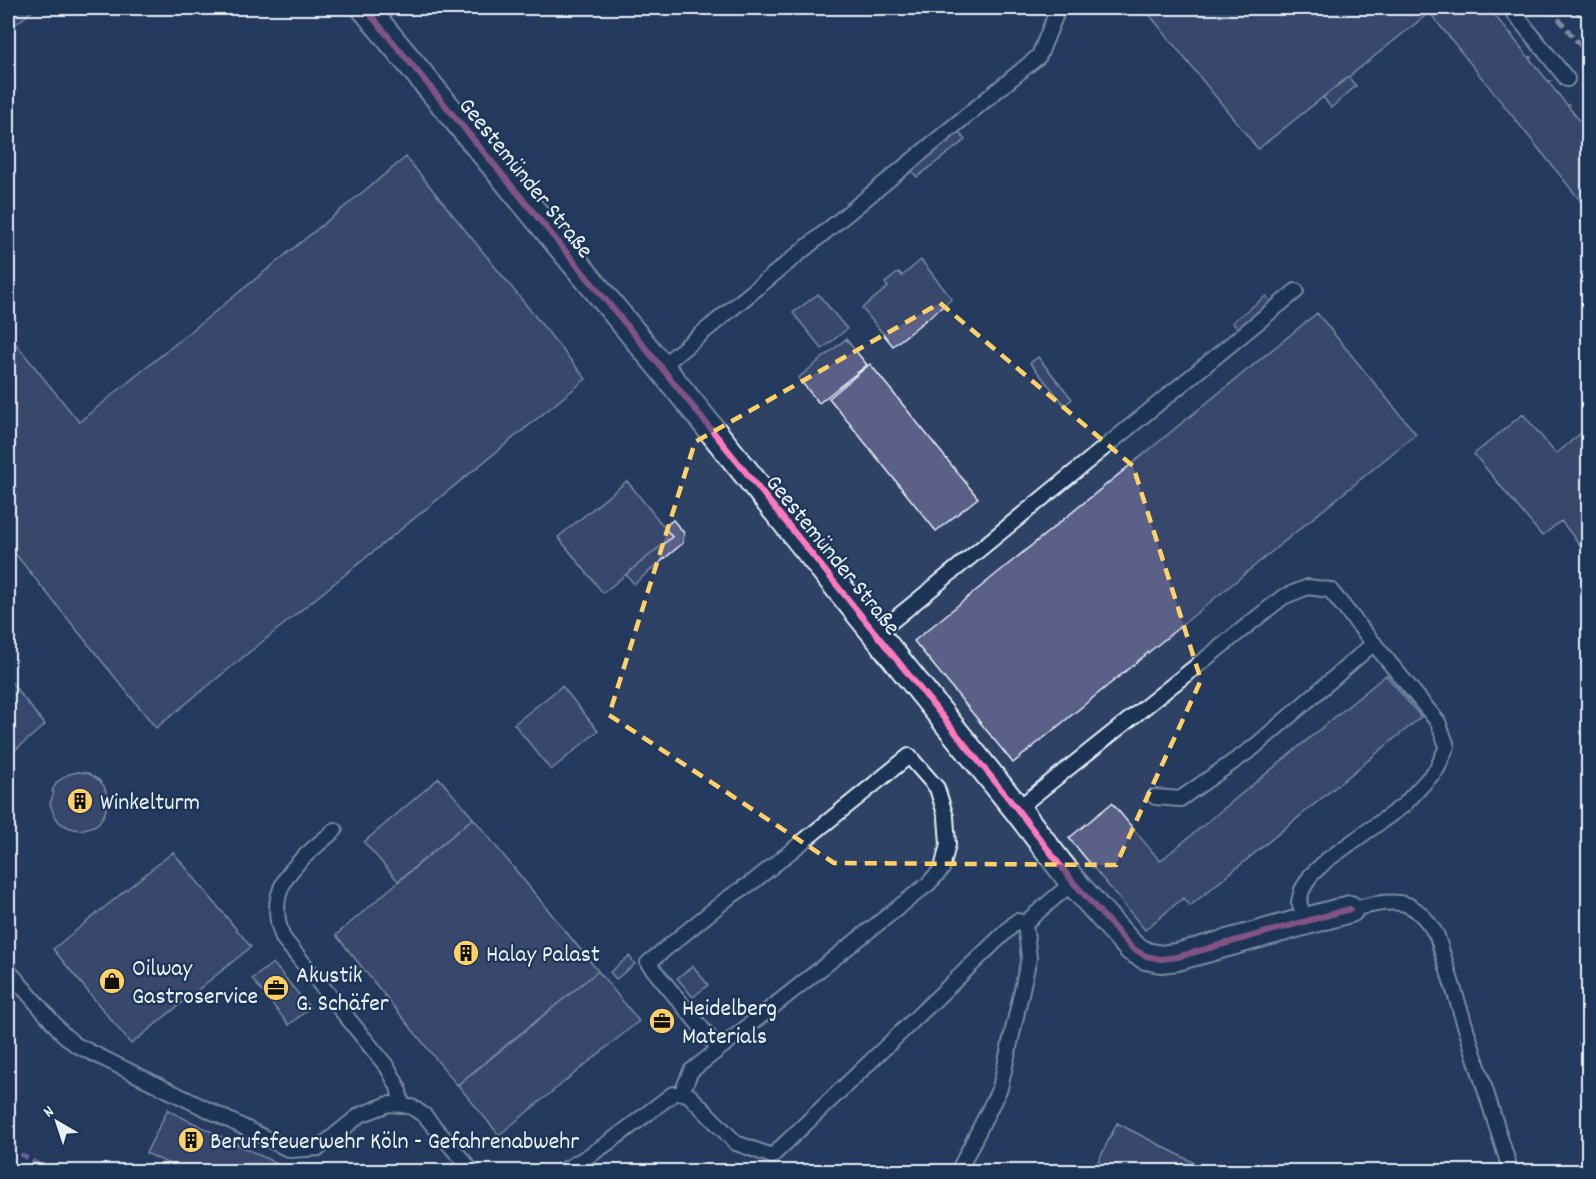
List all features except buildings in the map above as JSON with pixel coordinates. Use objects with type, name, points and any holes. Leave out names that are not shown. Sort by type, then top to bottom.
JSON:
[{"type":"street","name":"Geestemünder Straße","points":[[365,8],[661,367],[1017,809],[1073,882],[1132,948],[1146,956],[1161,959],[1177,957],[1350,909]]},
{"type":"lane","points":[[661,367],[1039,56],[1056,14],[1056,8]]},
{"type":"lane","points":[[1510,8],[1567,80]]},
{"type":"lane","points":[[875,635],[1296,291]]},
{"type":"lane","points":[[1017,809],[1283,597],[1308,587],[1330,590],[1438,722],[1447,746],[1437,769],[1404,805],[1327,860],[1311,875],[1302,890],[1299,902],[1305,921]]},
{"type":"lane","points":[[1155,797],[1180,799],[1254,748],[1374,643]]},
{"type":"lane","points":[[682,1092],[691,1071],[719,1049],[928,884],[942,869],[948,844],[946,817],[938,788],[909,756],[648,963],[719,1049]]},
{"type":"lane","points":[[335,830],[294,865],[284,879],[278,893],[277,923],[283,938],[388,1068],[398,1087],[402,1105]]},
{"type":"lane","points":[[1025,923],[1073,882]]},
{"type":"lane","points":[[1350,909],[1390,902],[1404,903],[1417,909],[1428,920],[1437,936],[1511,1172]]},
{"type":"lane","points":[[560,1172],[574,1165],[673,1094],[682,1092],[690,1096],[736,1143],[772,1156],[1017,921],[1025,923]]},
{"type":"lane","points":[[958,1172],[1000,1088],[1029,958],[1025,923]]},
{"type":"lane","points":[[8,970],[63,1035],[76,1046],[290,1150],[319,1148],[360,1115],[390,1104],[402,1105],[412,1107],[425,1116],[473,1172]]},
{"type":"highlighted area","points":[[940,303],[1133,466],[1201,680],[1116,865],[834,863],[609,715],[695,442]]},
{"type":"shaded area","points":[[8,8],[1588,8],[1588,1171],[59,1172],[8,1144]]},
{"type":"railway","points":[[1550,8],[1588,55]]},
{"type":"railway","points":[[1574,8],[1588,26]]},
{"type":"marked path","points":[[8,1148],[53,1172]]},
{"type":"cycle path","points":[[365,8],[661,367],[1017,809],[1073,882],[1132,948],[1146,956],[1161,959],[1177,957],[1350,909]]},
{"type":"place","name":"Winkelturm","points":[[80,801]]},
{"type":"place","name":"Halay Palast","points":[[466,953]]},
{"type":"place","name":"Oilway Gastroservice","points":[[112,981]]},
{"type":"place","name":"Akustik G. Schäfer","points":[[276,988]]},
{"type":"place","name":"Heidelberg Materials","points":[[662,1021]]},
{"type":"place","name":"Berufsfeuerwehr Köln - Gefahrenabwehr","points":[[191,1140]]}]
